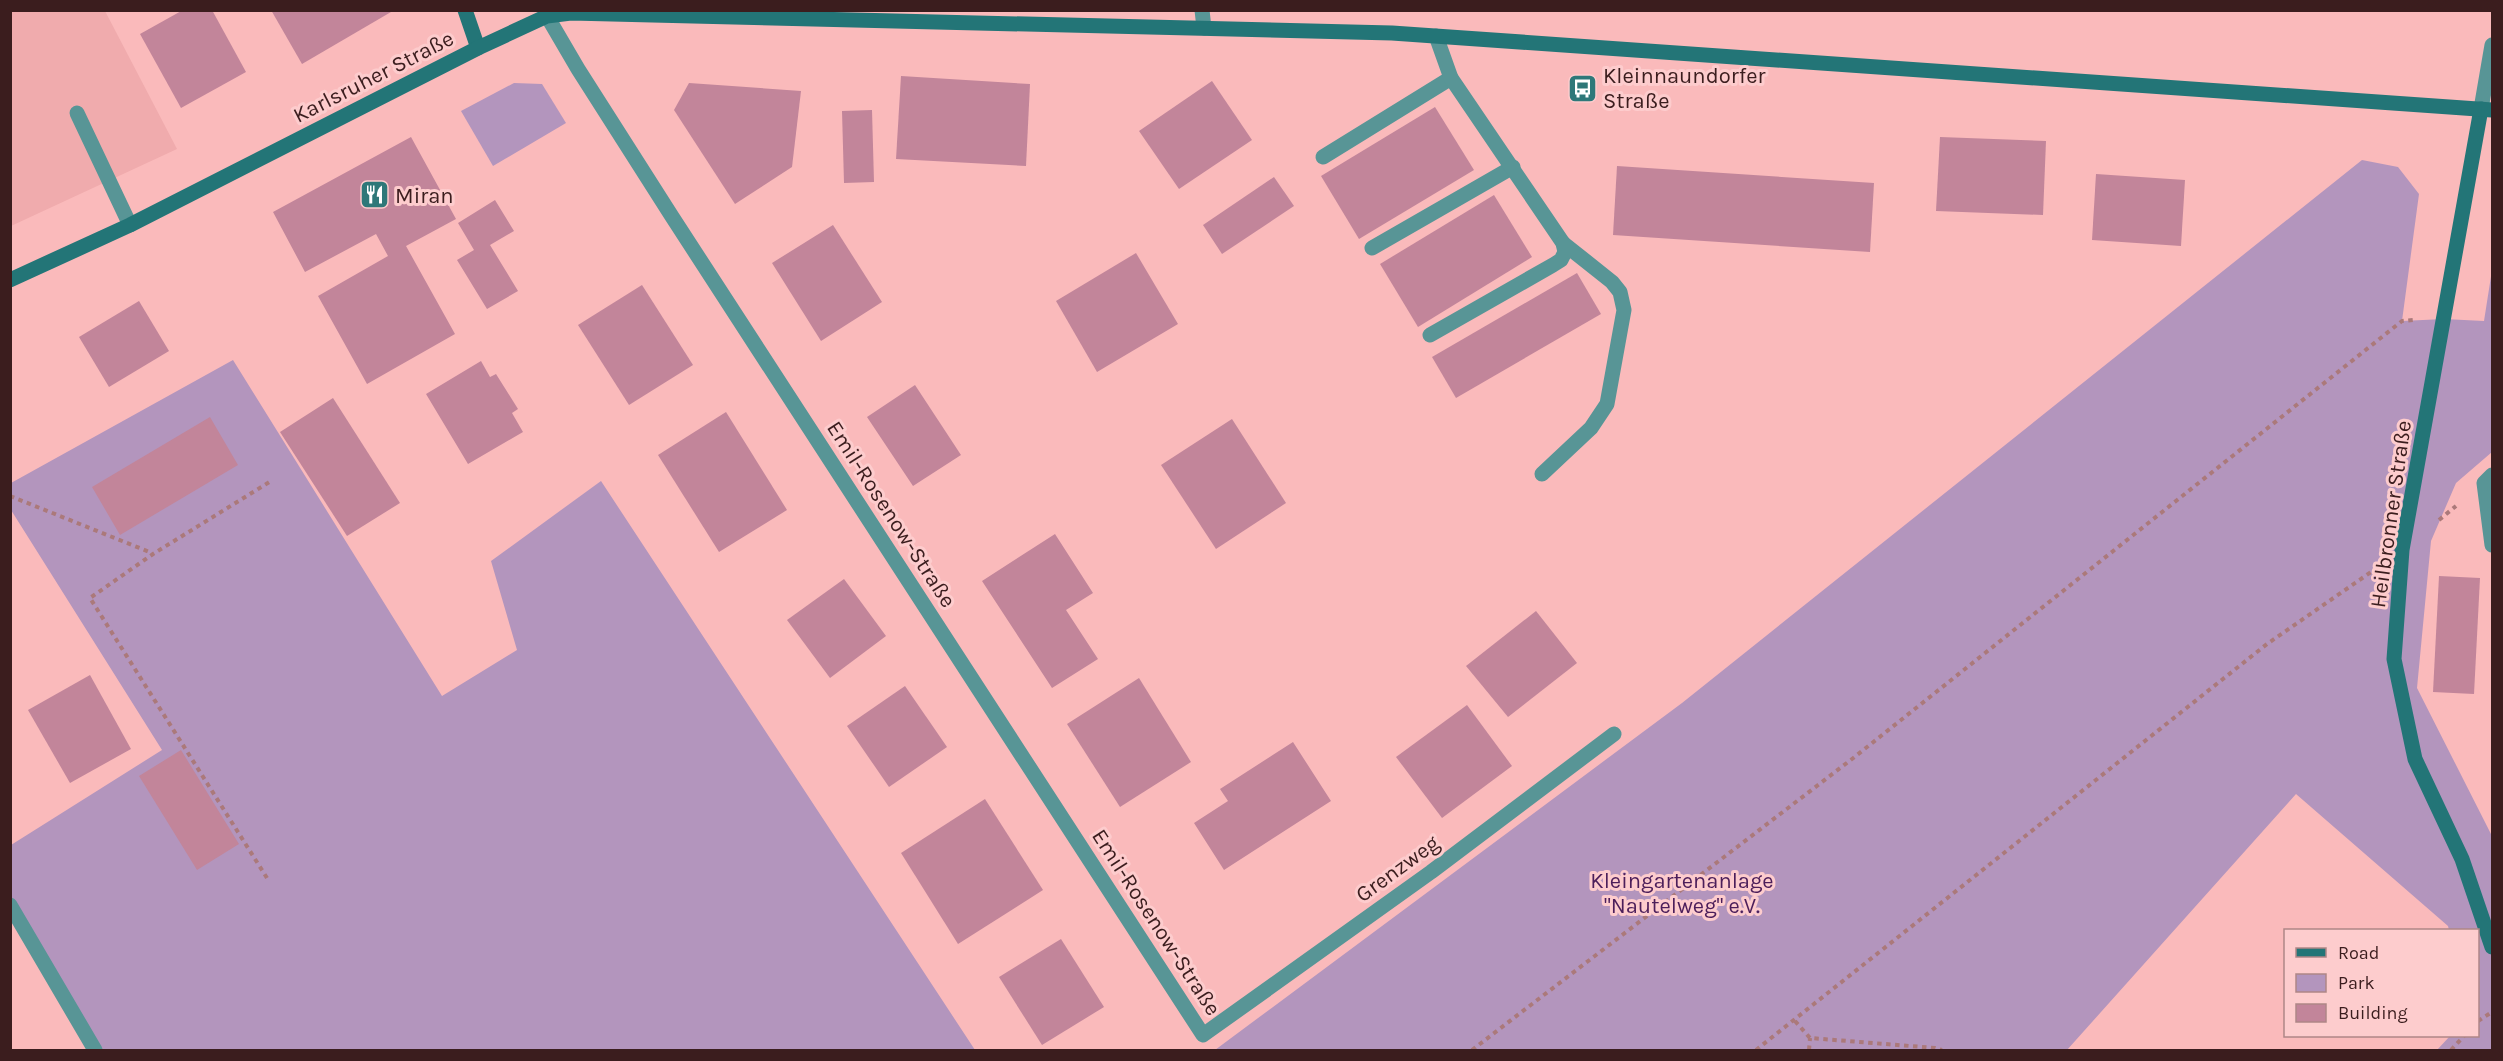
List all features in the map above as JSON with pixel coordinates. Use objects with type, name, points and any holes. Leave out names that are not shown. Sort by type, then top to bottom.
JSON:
[{"type":"street","points":[[465,10],[478,48]]},
{"type":"street","points":[[1202,10],[1204,28]]},
{"type":"street","name":"Karlsruher Straße","points":[[10,280],[130,225],[546,13],[595,12],[1392,33],[2487,109]]},
{"type":"street","name":"Emil-Rosenow-Straße","points":[[546,13],[578,69],[678,225],[1203,1035]]},
{"type":"street","points":[[1436,36],[1451,78],[1563,243],[1612,282],[1624,302],[1608,404],[1591,428],[1542,474]]},
{"type":"street","points":[[2487,109],[2493,45]]},
{"type":"street","points":[[1323,158],[1451,78]]},
{"type":"street","name":"Heilbronner Straße","points":[[2487,109],[2444,319],[2402,550],[2394,659],[2415,759],[2462,859],[2493,947]]},
{"type":"street","points":[[76,113],[130,225]]},
{"type":"street","points":[[1372,248],[1513,167]]},
{"type":"street","points":[[1430,335],[1561,260],[1565,252],[1563,243]]},
{"type":"street","points":[[2488,479],[2493,544]]},
{"type":"street","name":"Grenzweg","points":[[1203,1035],[1431,872],[1614,734]]},
{"type":"street","points":[[10,905],[95,1050]]},
{"type":"path","points":[[1472,1050],[1852,759],[2402,321],[2444,319]]},
{"type":"path","points":[[1756,1050],[2267,644],[2402,550],[2488,479]]},
{"type":"path","points":[[267,878],[90,598],[153,554],[271,481]]},
{"type":"path","points":[[10,496],[153,554]]},
{"type":"path","points":[[2479,1020],[2493,1012]]},
{"type":"path","points":[[1795,1021],[1810,1038],[1942,1050]]},
{"type":"path","points":[[2451,1050],[2462,1037]]},
{"type":"path","points":[[1809,1050],[1810,1038]]},
{"type":"shaded area","points":[[10,11],[105,11],[177,149],[11,226]]},
{"type":"green space","points":[[514,83],[542,84],[566,123],[493,166],[461,111]]},
{"type":"green space","name":"Kleingartenanlage \"Nautelweg\" e.V.","points":[[2362,160],[2398,167],[2419,194],[2402,321],[2444,319],[2484,321],[2492,270],[2492,452],[2456,483],[2431,541],[2417,688],[2492,836],[2492,1050],[2437,1050],[2449,1037],[2479,1037],[2479,929],[2449,929],[2296,794],[2067,1050],[1215,1050],[1682,703]]},
{"type":"green space","points":[[233,360],[442,696],[517,650],[491,561],[601,481],[975,1050],[95,1050],[11,905],[11,845],[162,750],[11,510],[11,483]]},
{"type":"building","points":[[183,10],[212,10],[246,72],[181,108],[140,34]]},
{"type":"building","points":[[271,10],[390,10],[391,12],[302,64]]},
{"type":"building","points":[[901,76],[1030,84],[1026,166],[896,159]]},
{"type":"building","points":[[1212,81],[1252,140],[1179,189],[1139,131]]},
{"type":"building","points":[[689,83],[801,91],[792,167],[735,204],[674,110]]},
{"type":"building","points":[[1435,107],[1474,170],[1359,239],[1321,176]]},
{"type":"building","points":[[872,110],[874,182],[844,183],[842,111]]},
{"type":"building","points":[[411,137],[456,219],[406,246],[455,334],[367,384],[318,296],[388,256],[376,234],[305,272],[273,212]]},
{"type":"building","points":[[1940,137],[2046,141],[2043,215],[1936,211]]},
{"type":"building","points":[[1617,166],[1874,183],[1870,252],[1613,235]]},
{"type":"building","points":[[2096,174],[2185,180],[2181,246],[2092,240]]},
{"type":"building","points":[[1274,177],[1294,206],[1222,254],[1203,225]]},
{"type":"building","points":[[1494,195],[1532,257],[1418,327],[1380,264]]},
{"type":"building","points":[[495,200],[514,231],[490,245],[518,291],[487,309],[457,260],[474,250],[458,223]]},
{"type":"building","points":[[833,225],[882,302],[821,341],[772,263]]},
{"type":"building","points":[[1136,253],[1178,324],[1097,372],[1056,301]]},
{"type":"building","points":[[1577,273],[1601,314],[1456,398],[1432,357]]},
{"type":"building","points":[[642,285],[693,365],[629,405],[578,325]]},
{"type":"building","points":[[139,301],[169,351],[109,387],[79,337]]},
{"type":"building","points":[[481,361],[490,377],[496,374],[518,409],[512,413],[523,432],[468,464],[426,394]]},
{"type":"building","points":[[915,385],[961,455],[913,486],[867,417]]},
{"type":"building","points":[[333,398],[400,503],[347,536],[280,432]]},
{"type":"building","points":[[726,412],[787,510],[719,552],[658,455]]},
{"type":"building","points":[[210,417],[238,465],[120,535],[92,487]]},
{"type":"building","points":[[1232,419],[1286,503],[1216,549],[1161,465]]},
{"type":"building","points":[[1055,534],[1093,593],[1066,610],[1098,659],[1052,688],[982,581]]},
{"type":"building","points":[[2439,576],[2480,578],[2474,694],[2433,692]]},
{"type":"building","points":[[844,579],[886,636],[830,678],[787,620]]},
{"type":"building","points":[[1536,611],[1577,663],[1508,717],[1466,666]]},
{"type":"building","points":[[90,675],[131,749],[70,783],[28,710]]},
{"type":"building","points":[[1139,678],[1191,762],[1120,807],[1067,724]]},
{"type":"building","points":[[905,686],[947,747],[889,787],[847,726]]},
{"type":"building","points":[[1467,705],[1512,766],[1442,818],[1396,757]]},
{"type":"building","points":[[1293,742],[1331,801],[1224,870],[1194,823],[1228,801],[1220,789]]},
{"type":"building","points":[[181,750],[239,844],[197,870],[139,776]]},
{"type":"building","points":[[985,799],[1043,890],[958,944],[901,853]]},
{"type":"building","points":[[1061,939],[1104,1007],[1042,1045],[999,977]]},
{"type":"place","name":"Kleinnaundorfer Straße","points":[[1582,88]]},
{"type":"place","name":"Miran","points":[[374,195]]}]
